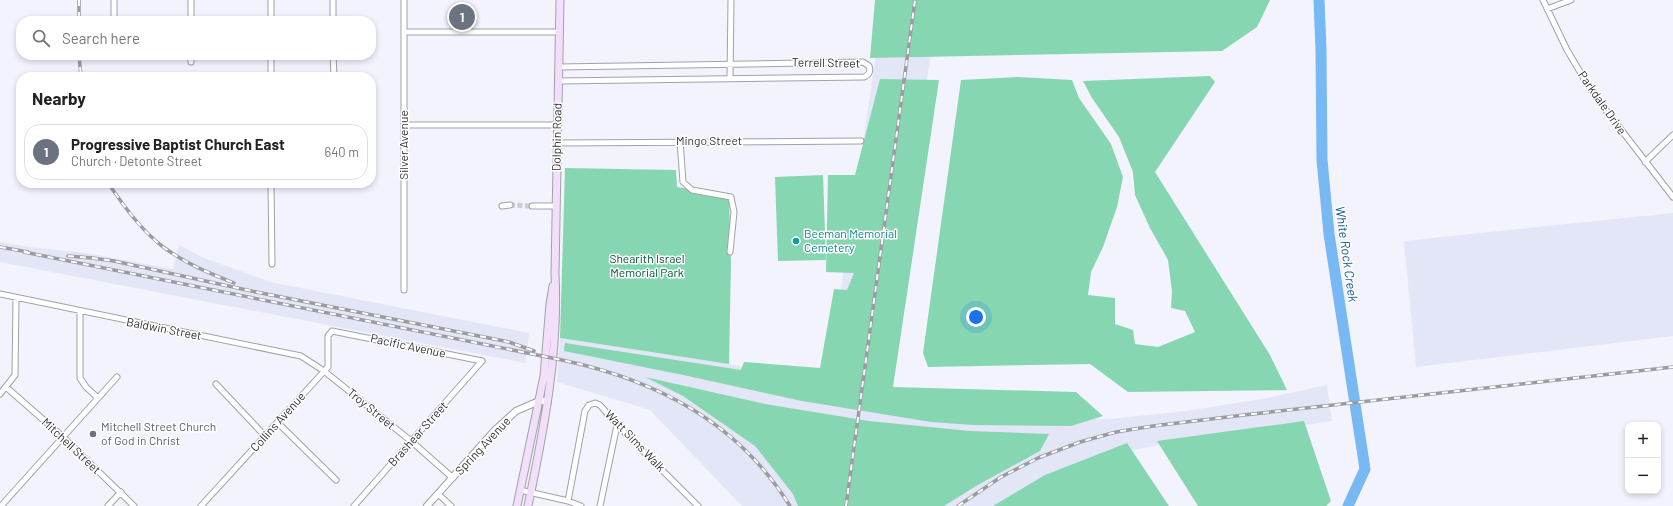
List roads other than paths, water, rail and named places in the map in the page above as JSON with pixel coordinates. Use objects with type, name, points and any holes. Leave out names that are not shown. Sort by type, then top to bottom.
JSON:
[{"type":"main road","name":"Dolphin Road","points":[[528,506],[554,363],[557,306],[555,274],[560,0]]},
{"type":"main road","name":"Dolphin Road","points":[[517,506],[546,363],[550,304],[555,274]]},
{"type":"street","points":[[114,0],[114,16]]},
{"type":"street","points":[[190,0],[191,16]]},
{"type":"street","points":[[271,0],[271,16]]},
{"type":"street","points":[[333,0],[333,16]]},
{"type":"street","name":"Silver Avenue","points":[[404,0],[404,290]]},
{"type":"street","points":[[730,78],[731,0]]},
{"type":"street","name":"Parkdale Drive","points":[[1543,0],[1583,78],[1673,197]]},
{"type":"street","points":[[1547,9],[1571,0]]},
{"type":"street","points":[[404,32],[560,32]]},
{"type":"street","points":[[271,60],[271,72]]},
{"type":"street","points":[[334,60],[334,72]]},
{"type":"street","name":"Terrell Street","points":[[558,81],[864,77],[868,75],[870,71],[867,64],[863,62],[559,67]]},
{"type":"street","points":[[404,125],[558,125]]},
{"type":"street","points":[[1646,162],[1673,135]]},
{"type":"street","points":[[680,141],[683,182],[692,190],[731,197],[734,212],[730,252]]},
{"type":"street","name":"Mingo Street","points":[[557,143],[861,141]]},
{"type":"street","points":[[271,188],[272,264]]},
{"type":"street","points":[[502,206],[510,205]]},
{"type":"street","points":[[532,206],[556,206]]},
{"type":"street","name":"Baldwin Street","points":[[0,294],[80,312],[301,356],[324,371]]},
{"type":"street","points":[[0,394],[15,375],[16,298]]},
{"type":"street","points":[[80,312],[80,378],[86,387],[98,398]]},
{"type":"street","name":"Collins Avenue","points":[[201,506],[324,371],[328,365],[328,336],[334,331]]},
{"type":"street","name":"Pacific Avenue","points":[[334,331],[482,361]]},
{"type":"street","name":"Brashear Street","points":[[354,506],[482,361]]},
{"type":"street","name":"Troy Street","points":[[324,371],[411,441],[453,478]]},
{"type":"street","points":[[1,506],[117,377]]},
{"type":"street","points":[[216,384],[265,436]]},
{"type":"street","name":"Mitchell Street","points":[[6,387],[63,437],[134,506]]},
{"type":"street","name":"Spring Avenue","points":[[427,506],[495,430],[516,411],[539,401],[548,401]]},
{"type":"street","name":"Watt Sims Walk","points":[[568,501],[586,407],[592,404],[598,404],[698,506]]},
{"type":"street","points":[[278,423],[336,480]]},
{"type":"street","points":[[600,506],[608,476],[617,425]]},
{"type":"street","points":[[520,490],[568,501],[581,506]]},
{"type":"street","points":[[108,506],[121,492]]},
{"type":"street","points":[[438,494],[451,506]]},
{"type":"waterway","name":"White Rock Creek","points":[[1319,0],[1322,160],[1329,234],[1365,469],[1348,506]]},
{"type":"tunnel","points":[[510,205],[532,206]]},
{"type":"railway","points":[[79,0],[79,16]]},
{"type":"railway","points":[[846,506],[915,0]]},
{"type":"railway","points":[[79,60],[81,72]]},
{"type":"railway","points":[[111,188],[139,225],[162,246],[188,263],[234,283]]},
{"type":"railway","points":[[0,247],[28,252]]},
{"type":"railway","points":[[24,252],[562,360],[630,379],[662,393],[692,409],[720,428],[746,451],[769,476],[790,506]]},
{"type":"railway","points":[[68,256],[114,261],[256,292],[509,342],[534,351]]},
{"type":"railway","points":[[958,506],[1001,477],[1038,458],[1080,442],[1116,432],[1244,415],[1673,367]]},
{"type":"place","name":"Progressive Baptist Church East","points":[[462,17]]},
{"type":"place","name":"Beeman Memorial Cemetery","points":[[796,241]]},
{"type":"place","name":"Mitchell Street Church of God in Christ","points":[[93,434]]},
{"type":"park label","name":"Shearith Israel Memorial Park","points":[[647,266]]}]
